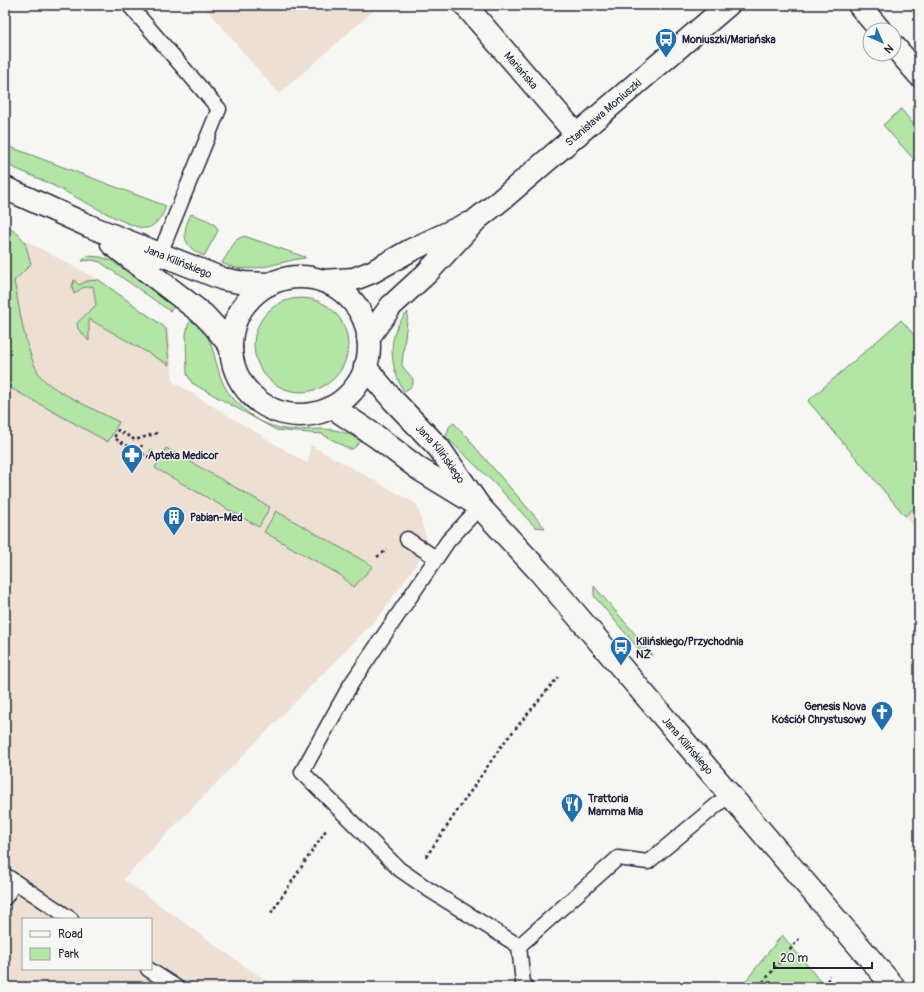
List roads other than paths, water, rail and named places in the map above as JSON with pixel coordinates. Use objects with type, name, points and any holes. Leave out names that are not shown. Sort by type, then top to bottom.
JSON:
[{"type":"main road","name":"Mariańska","points":[[465,5],[577,135]]},
{"type":"main road","name":"Stanisława Moniuszki","points":[[368,338],[391,306],[427,273],[477,219],[728,5]]},
{"type":"main road","points":[[859,5],[873,22]]},
{"type":"main road","points":[[902,55],[919,75]]},
{"type":"main road","name":"Jana Kilińskiego","points":[[5,188],[89,226],[156,264],[244,283],[270,284]]},
{"type":"main road","name":"Stanisława Moniuszki","points":[[322,281],[354,279],[372,272],[411,250],[477,219]]},
{"type":"main road","name":"Jana Kilińskiego","points":[[156,264],[216,328],[231,347]]},
{"type":"main road","points":[[305,277],[322,281],[340,290],[354,303],[363,319],[368,338],[368,353],[365,367],[358,383],[346,397],[332,406],[313,414],[293,415],[273,410],[256,400],[242,385],[234,367],[231,347],[233,327],[241,310],[254,295],[270,284],[287,278],[305,277]]},
{"type":"main road","name":"Jana Kilińskiego","points":[[365,367],[393,400],[439,448],[480,507],[539,571],[894,987]]},
{"type":"main road","name":"Jana Kilińskiego","points":[[332,406],[419,469],[480,507]]},
{"type":"lane","points":[[129,5],[219,109],[156,264]]},
{"type":"lane","points":[[480,507],[448,541],[436,558],[352,684],[302,772],[399,869],[519,946]]},
{"type":"lane","points":[[407,538],[436,558]]},
{"type":"lane","points":[[519,946],[618,858],[648,862],[730,794]]},
{"type":"lane","points":[[5,898],[10,879],[69,918]]},
{"type":"lane","points":[[519,946],[523,983],[526,987]]},
{"type":"lane","points":[[150,970],[176,987]]},
{"type":"place","name":"Moniuszki/Mariańska","points":[[666,58]]},
{"type":"place","name":"Apteka Medicor","points":[[132,474]]},
{"type":"place","name":"Pabian-Med","points":[[174,536]]},
{"type":"place","name":"Kilińskiego/Przychodnia NŻ","points":[[621,666]]},
{"type":"place","name":"Genesis Nova Kościół Chrystusowy","points":[[882,732]]},
{"type":"place","name":"Trattoria Mamma Mia","points":[[572,824]]}]
